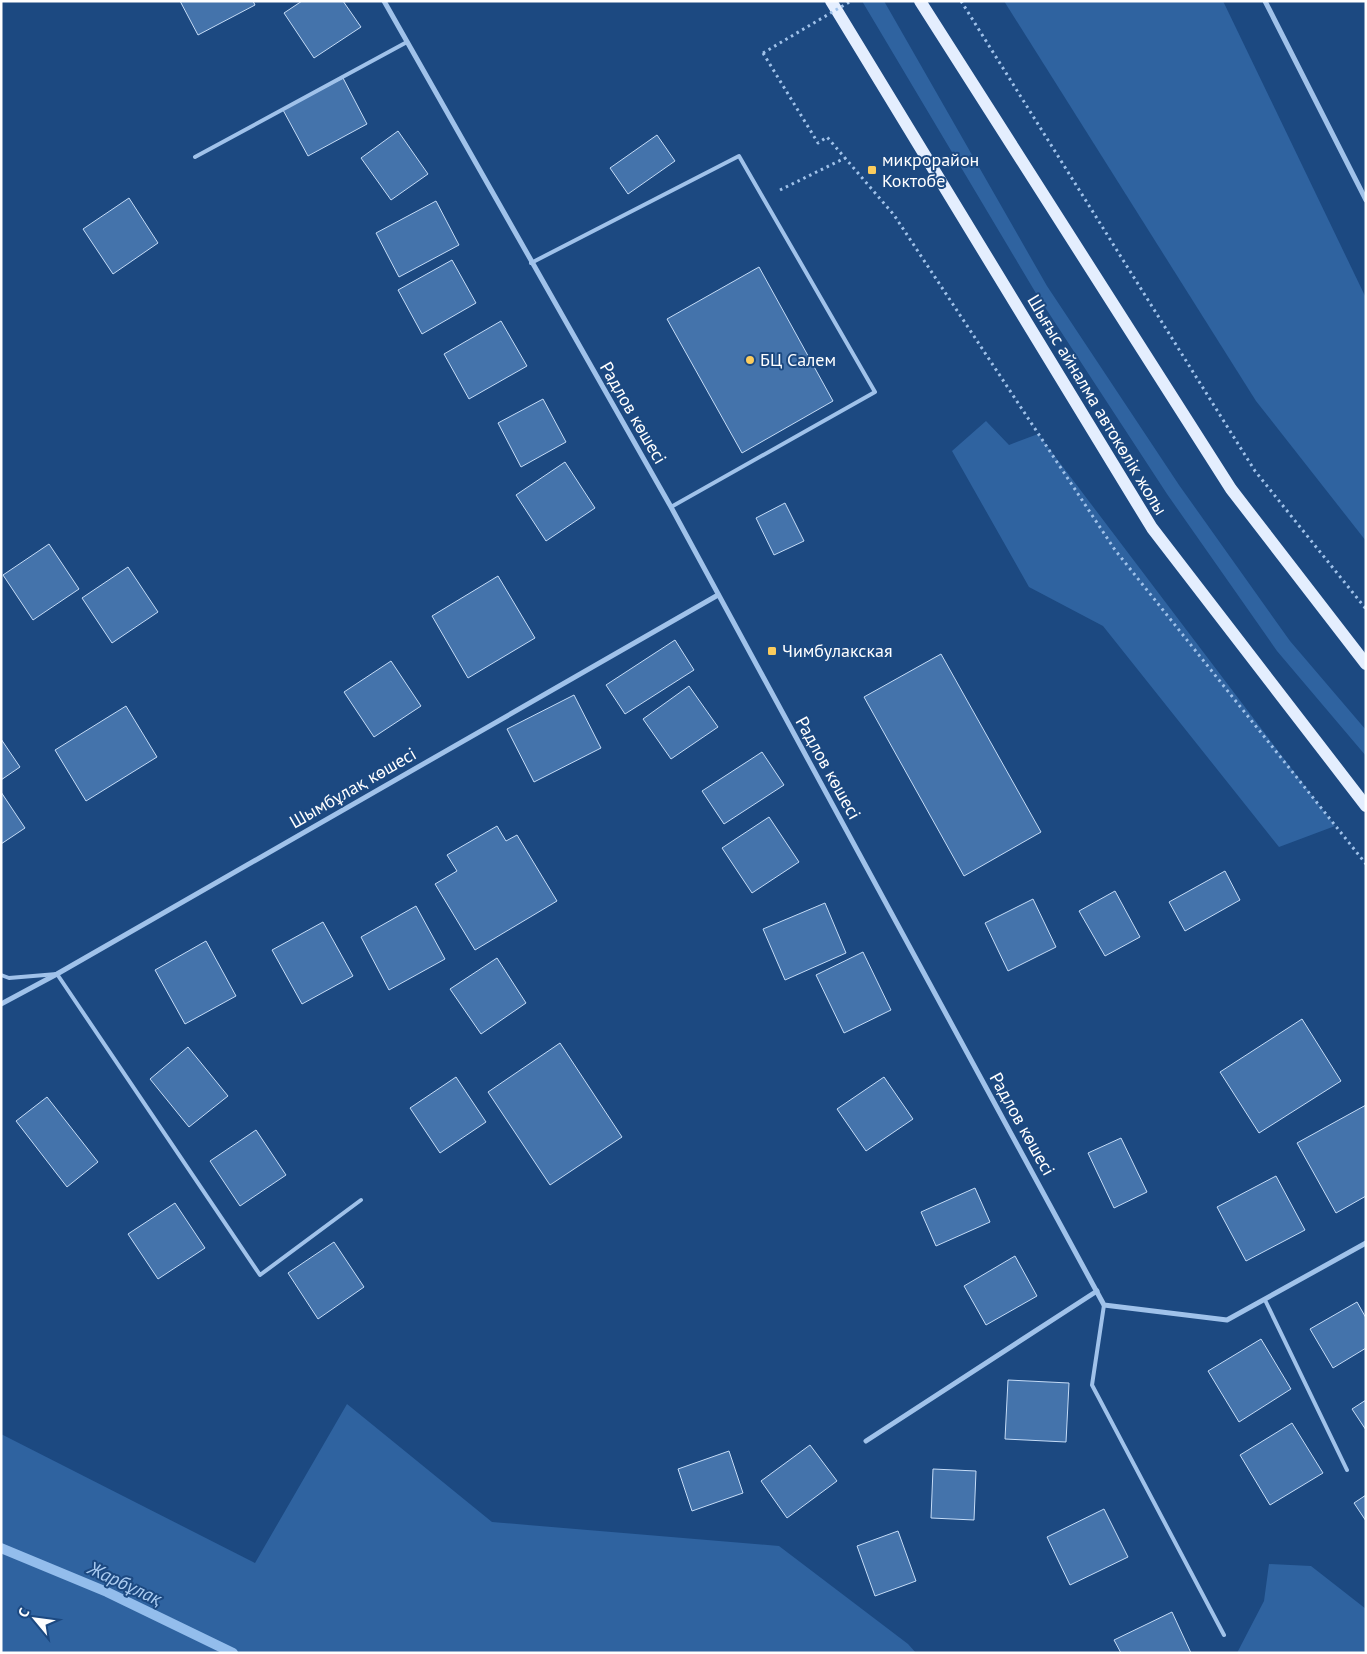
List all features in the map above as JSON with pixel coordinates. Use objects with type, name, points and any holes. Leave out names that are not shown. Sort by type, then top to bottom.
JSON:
[{"type":"main road","name":"Шығыс айналма автокөлік жолы","points":[[830,1],[1152,528],[1366,806]]},
{"type":"main road","points":[[920,1],[1231,489],[1366,664]]},
{"type":"street","name":"Радлов көшесі","points":[[384,1],[531,263],[672,507],[1104,1305]]},
{"type":"street","points":[[1265,1],[1366,200]]},
{"type":"street","name":"Шымбұлақ көшесі","points":[[1,1004],[718,595]]},
{"type":"street","points":[[1104,1305],[1227,1320],[1366,1243]]},
{"type":"street","points":[[866,1441],[1097,1291]]},
{"type":"lane","points":[[195,157],[407,42]]},
{"type":"lane","points":[[531,263],[739,156],[875,392],[672,507]]},
{"type":"lane","points":[[1,975],[10,978],[56,974],[260,1274],[361,1200]]},
{"type":"lane","points":[[1265,1300],[1347,1470]]},
{"type":"lane","points":[[1104,1305],[1092,1385],[1224,1635]]},
{"type":"path","points":[[851,1],[763,53],[818,143],[827,136],[894,215],[1115,550],[1366,864]]},
{"type":"path","points":[[961,1],[1255,471],[1366,609]]},
{"type":"path","points":[[763,199],[844,158]]},
{"type":"shaded area","points":[[862,1],[884,1],[1047,286],[1179,485],[1290,641],[1366,730],[1366,756],[1277,651],[1167,494],[1037,295]]},
{"type":"shaded area","points":[[1004,1],[1223,1],[1366,298],[1366,541],[1256,401]]},
{"type":"shaded area","points":[[986,421],[1009,445],[1038,434],[1335,826],[1279,847],[1103,626],[1029,587],[952,451]]},
{"type":"shaded area","points":[[347,1404],[492,1522],[779,1546],[908,1644],[916,1653],[1,1653],[1,1434],[255,1563]]},
{"type":"shaded area","points":[[1269,1564],[1311,1566],[1366,1609],[1366,1653],[1237,1653],[1264,1601]]},
{"type":"building","points":[[180,1],[253,1],[255,5],[198,35]]},
{"type":"building","points":[[302,1],[343,1],[361,27],[314,58],[284,13]]},
{"type":"building","points":[[343,78],[367,124],[308,156],[283,110]]},
{"type":"building","points":[[398,131],[428,174],[391,200],[361,158]]},
{"type":"building","points":[[657,135],[675,161],[628,194],[610,168]]},
{"type":"building","points":[[129,198],[158,243],[113,274],[83,229]]},
{"type":"building","points":[[436,201],[459,245],[399,277],[376,233]]},
{"type":"building","points":[[452,260],[476,303],[422,334],[398,290]]},
{"type":"building","name":"БЦ Салем","points":[[759,267],[833,401],[742,453],[667,319]]},
{"type":"building","points":[[501,321],[527,366],[469,399],[444,354]]},
{"type":"building","points":[[543,399],[566,442],[521,467],[498,423]]},
{"type":"building","points":[[565,462],[595,508],[546,541],[516,495]]},
{"type":"building","points":[[785,503],[804,541],[774,555],[756,518]]},
{"type":"building","points":[[49,544],[79,589],[33,620],[3,575]]},
{"type":"building","points":[[128,567],[158,612],[112,643],[82,598]]},
{"type":"building","points":[[498,576],[535,638],[468,678],[432,616]]},
{"type":"building","points":[[675,640],[694,670],[625,714],[606,685]]},
{"type":"building","points":[[941,654],[1041,832],[964,876],[864,697]]},
{"type":"building","points":[[391,661],[421,706],[374,737],[344,692]]},
{"type":"building","points":[[689,686],[718,727],[671,759],[643,719]]},
{"type":"building","points":[[574,695],[601,748],[534,782],[507,729]]},
{"type":"building","points":[[126,706],[157,757],[86,801],[55,750]]},
{"type":"building","points":[[1,739],[20,767],[1,780]]},
{"type":"building","points":[[762,752],[784,785],[724,824],[702,791]]},
{"type":"building","points":[[1,792],[25,828],[1,844]]},
{"type":"building","points":[[769,817],[799,862],[752,893],[722,848]]},
{"type":"building","points":[[497,826],[506,841],[517,835],[557,901],[475,950],[435,884],[457,871],[447,855]]},
{"type":"building","points":[[1225,871],[1240,900],[1185,931],[1169,902]]},
{"type":"building","points":[[1115,891],[1140,937],[1105,956],[1079,911]]},
{"type":"building","points":[[1033,899],[1056,947],[1008,971],[985,923]]},
{"type":"building","points":[[825,903],[846,953],[785,980],[763,929]]},
{"type":"building","points":[[416,906],[445,959],[389,990],[361,937]]},
{"type":"building","points":[[323,922],[353,976],[302,1004],[272,950]]},
{"type":"building","points":[[206,941],[236,996],[185,1024],[155,970]]},
{"type":"building","points":[[863,952],[891,1010],[844,1033],[816,975]]},
{"type":"building","points":[[497,958],[526,1003],[481,1034],[450,989]]},
{"type":"building","points":[[1302,1019],[1341,1081],[1259,1133],[1220,1072]]},
{"type":"building","points":[[560,1043],[622,1137],[550,1185],[488,1092]]},
{"type":"building","points":[[188,1047],[228,1096],[189,1127],[150,1079]]},
{"type":"building","points":[[456,1077],[486,1122],[440,1153],[410,1108]]},
{"type":"building","points":[[884,1077],[913,1119],[866,1151],[837,1109]]},
{"type":"building","points":[[47,1097],[98,1162],[67,1187],[16,1121]]},
{"type":"building","points":[[1366,1105],[1366,1196],[1336,1213],[1297,1143]]},
{"type":"building","points":[[256,1130],[286,1175],[240,1206],[210,1161]]},
{"type":"building","points":[[1121,1138],[1147,1192],[1114,1208],[1088,1153]]},
{"type":"building","points":[[1276,1176],[1305,1230],[1246,1261],[1217,1207]]},
{"type":"building","points":[[975,1188],[990,1222],[936,1246],[921,1212]]},
{"type":"building","points":[[175,1203],[205,1248],[158,1279],[128,1234]]},
{"type":"building","points":[[334,1242],[364,1287],[318,1319],[288,1273]]},
{"type":"building","points":[[1015,1256],[1037,1296],[986,1325],[964,1286]]},
{"type":"building","points":[[1357,1302],[1366,1318],[1366,1348],[1333,1368],[1310,1329]]},
{"type":"building","points":[[1261,1339],[1291,1389],[1239,1422],[1208,1371]]},
{"type":"building","points":[[1008,1380],[1069,1383],[1066,1442],[1005,1439]]},
{"type":"building","points":[[1366,1400],[1366,1430],[1352,1409]]},
{"type":"building","points":[[1292,1423],[1323,1473],[1270,1505],[1240,1455]]},
{"type":"building","points":[[810,1445],[837,1481],[787,1518],[761,1481]]},
{"type":"building","points":[[729,1451],[743,1493],[692,1511],[678,1469]]},
{"type":"building","points":[[933,1469],[976,1471],[974,1520],[931,1518]]},
{"type":"building","points":[[1366,1495],[1366,1521],[1354,1503]]},
{"type":"building","points":[[1104,1509],[1128,1557],[1070,1585],[1047,1537]]},
{"type":"building","points":[[898,1531],[916,1581],[875,1596],[857,1546]]},
{"type":"building","points":[[1172,1612],[1191,1653],[1121,1653],[1114,1640]]},
{"type":"waterway","name":"Жарбұлақ","points":[[1,1548],[107,1592],[233,1653]]},
{"type":"place","name":"микрорайон Коктобе","points":[[872,170]]},
{"type":"place","name":"БЦ Салем","points":[[750,360]]},
{"type":"place","name":"Чимбулакская","points":[[772,651]]}]
